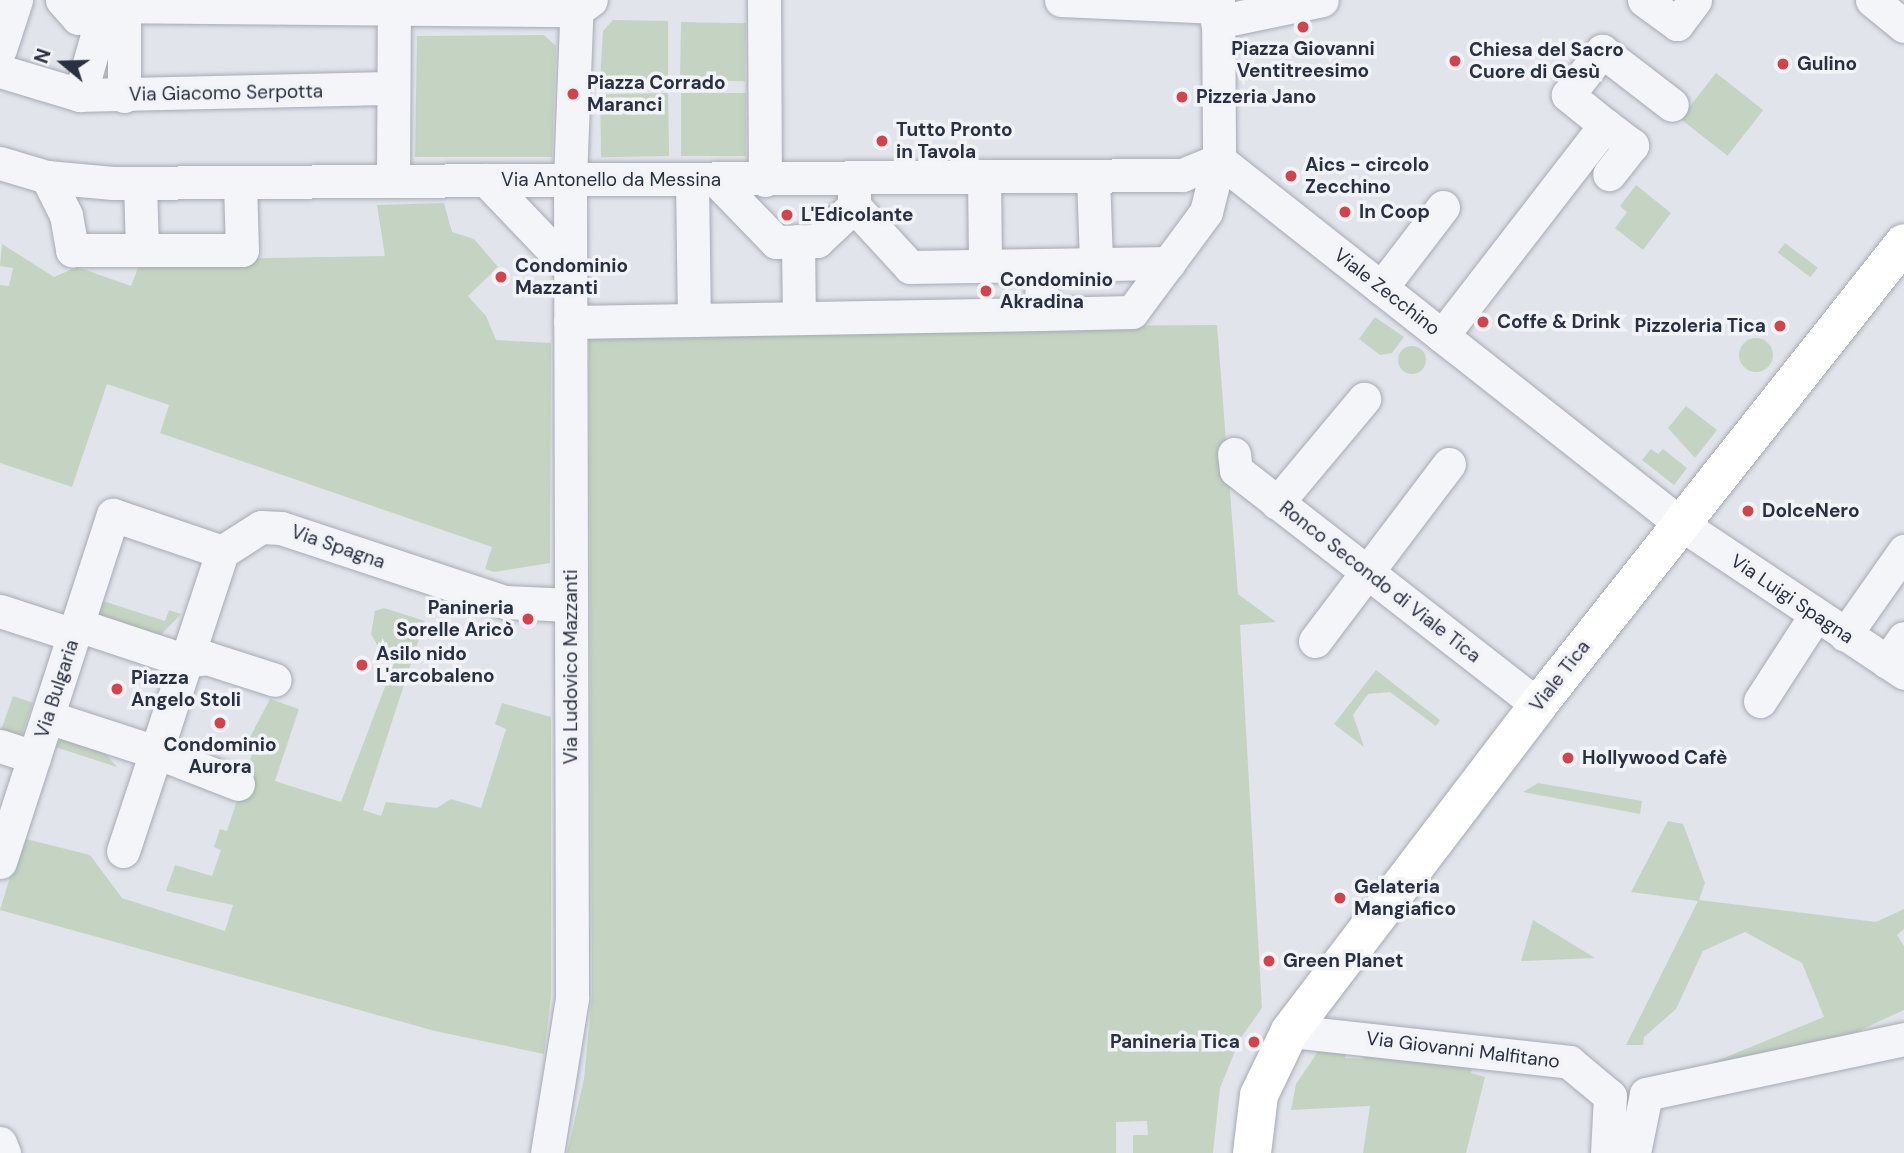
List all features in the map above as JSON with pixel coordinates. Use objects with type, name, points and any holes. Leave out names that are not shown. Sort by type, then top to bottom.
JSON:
[{"type":"main road","name":"Viale Tica","points":[[1254,1145],[1267,1069],[1290,1031],[1538,705],[1904,243]]},
{"type":"street","points":[[0,49],[16,0]]},
{"type":"street","points":[[764,0],[765,180]]},
{"type":"street","points":[[1061,0],[1218,9],[1322,0]]},
{"type":"street","points":[[1644,0],[1677,24],[1695,0]]},
{"type":"street","points":[[1872,0],[1904,26]]},
{"type":"street","points":[[82,4],[394,9],[582,3]]},
{"type":"street","name":"Via Ludovico Mazzanti","points":[[547,1153],[572,998],[570,179],[582,3]]},
{"type":"street","points":[[80,95],[100,25],[82,4]]},
{"type":"street","points":[[82,4],[124,96]]},
{"type":"street","points":[[393,180],[382,88],[394,9]]},
{"type":"street","points":[[570,322],[1132,312],[1206,212],[1219,160],[1218,9]]},
{"type":"street","points":[[1609,174],[1632,145],[1567,95],[1602,51],[1672,105]]},
{"type":"street","name":"Via Giacomo Serpotta","points":[[0,71],[80,95],[382,88]]},
{"type":"street","points":[[1443,336],[1605,125]]},
{"type":"street","name":"Via Antonello da Messina","points":[[0,163],[47,177],[140,183],[765,180],[854,193],[984,178],[1196,174],[1219,160]]},
{"type":"street","name":"Viale Zecchino","points":[[1219,160],[1681,524]]},
{"type":"street","points":[[1093,176],[1096,264]]},
{"type":"street","points":[[47,177],[66,215],[72,250],[242,250],[240,182]]},
{"type":"street","points":[[984,178],[985,266]]},
{"type":"street","points":[[486,180],[570,268]]},
{"type":"street","points":[[704,180],[776,242],[817,241],[854,193],[910,267],[911,316]]},
{"type":"street","points":[[694,320],[704,180]]},
{"type":"street","points":[[140,183],[142,250]]},
{"type":"street","points":[[1381,288],[1443,207]]},
{"type":"street","points":[[798,241],[799,318]]},
{"type":"street","points":[[910,267],[1168,263]]},
{"type":"street","points":[[1041,265],[1042,314]]},
{"type":"street","points":[[1277,503],[1364,399]]},
{"type":"street","name":"Ronco Secondo di Viale Tica","points":[[1234,454],[1236,470],[1538,705]]},
{"type":"street","points":[[1315,641],[1449,464]]},
{"type":"street","name":"Via Bulgaria","points":[[0,862],[113,515],[222,552]]},
{"type":"street","name":"Via Luigi Spagna","points":[[1681,524],[1845,635],[1898,658]]},
{"type":"street","name":"Via Spagna","points":[[222,552],[246,532],[281,528],[505,602],[571,605]]},
{"type":"street","points":[[1845,635],[1904,551]]},
{"type":"street","points":[[124,851],[222,552]]},
{"type":"street","points":[[0,611],[74,637]]},
{"type":"street","points":[[1760,701],[1815,615]]},
{"type":"street","points":[[0,629],[74,637],[186,661],[207,658],[275,680]]},
{"type":"street","points":[[47,717],[156,752],[238,784]]},
{"type":"street","points":[[0,746],[34,757]]},
{"type":"street","name":"Via Giovanni Malfitano","points":[[1290,1031],[1569,1062],[1611,1096],[1607,1153]]},
{"type":"street","points":[[1634,1153],[1646,1094],[1904,1040]]},
{"type":"street","points":[[0,1143],[4,1153]]},
{"type":"green space","points":[[613,20],[668,21],[668,79],[600,81],[603,31]]},
{"type":"green space","points":[[681,22],[746,23],[745,81],[680,80]]},
{"type":"green space","points":[[544,35],[556,46],[552,157],[415,157],[417,36]]},
{"type":"green space","points":[[1716,73],[1763,110],[1728,156],[1680,119]]},
{"type":"green space","points":[[668,93],[669,156],[601,157],[600,94]]},
{"type":"green space","points":[[681,93],[746,93],[746,156],[681,156]]},
{"type":"green space","points":[[1636,185],[1671,213],[1643,250],[1615,228],[1627,212],[1620,206]]},
{"type":"green space","points":[[444,203],[452,232],[474,239],[498,267],[468,296],[486,316],[496,340],[551,343],[550,563],[494,572],[485,569],[492,547],[160,433],[169,405],[107,384],[72,487],[0,463],[0,285],[9,286],[13,268],[0,266],[2,244],[54,277],[77,267],[131,286],[141,260],[385,256],[377,205]]},
{"type":"green space","points":[[1785,243],[1818,268],[1811,277],[1778,253]]},
{"type":"green space","points":[[1375,317],[1404,337],[1392,353],[1380,355],[1359,339]]},
{"type":"green space","points":[[1217,325],[1238,594],[1276,622],[1240,625],[1262,1008],[1240,1039],[1220,1088],[1213,1153],[1133,1153],[1133,1135],[1148,1135],[1147,1121],[1116,1122],[1116,1153],[567,1153],[584,1079],[592,995],[589,329]]},
{"type":"green space","points":[[1756,338],[1768,343],[1773,355],[1768,367],[1756,372],[1744,367],[1739,355],[1744,343]]},
{"type":"green space","points":[[1412,346],[1422,350],[1426,360],[1422,370],[1412,374],[1402,370],[1398,360],[1402,350]]},
{"type":"green space","points":[[1686,406],[1717,430],[1695,458],[1668,428]]},
{"type":"green space","points":[[1651,449],[1658,454],[1663,449],[1687,468],[1674,485],[1642,460]]},
{"type":"green space","points":[[100,600],[165,621],[169,610],[181,614],[156,640],[92,619]]},
{"type":"green space","points":[[384,608],[425,621],[363,810],[381,816],[386,802],[437,808],[451,799],[481,808],[506,729],[495,724],[502,703],[551,717],[551,996],[544,1054],[435,1031],[0,910],[22,838],[90,855],[122,898],[225,931],[233,905],[166,891],[175,865],[212,876],[221,850],[214,847],[220,829],[227,831],[256,742],[249,739],[270,699],[299,709],[275,781],[341,802],[396,658],[382,653],[371,634],[375,611]]},
{"type":"green space","points":[[1376,670],[1440,720],[1436,726],[1390,692],[1368,694],[1353,715],[1364,747],[1334,724]]},
{"type":"green space","points":[[13,696],[33,703],[21,737],[1,730]]},
{"type":"green space","points":[[64,738],[103,751],[117,767],[52,746]]},
{"type":"green space","points":[[1538,783],[1642,801],[1640,814],[1523,792]]},
{"type":"green space","points":[[1668,821],[1683,824],[1705,883],[1699,900],[1876,922],[1904,909],[1904,929],[1897,935],[1904,946],[1904,1010],[1841,1039],[1692,1071],[1824,1017],[1802,963],[1745,932],[1703,951],[1676,1009],[1644,1037],[1643,1045],[1626,1045],[1698,901],[1631,892]]},
{"type":"green space","points":[[1533,920],[1595,958],[1521,961]]},
{"type":"green space","points":[[1321,1047],[1346,1047],[1345,1058],[1363,1059],[1364,1048],[1473,1063],[1471,1073],[1485,1077],[1466,1153],[1363,1153],[1370,1106],[1291,1110],[1296,1084]]},
{"type":"place","name":"Piazza Giovanni Ventitreesimo","points":[[1303,27]]},
{"type":"place","name":"Chiesa del Sacro Cuore di Gesù","points":[[1455,61]]},
{"type":"place","name":"Gulino","points":[[1783,64]]},
{"type":"place","name":"Piazza Corrado Maranci","points":[[573,94]]},
{"type":"place","name":"Pizzeria Jano","points":[[1182,97]]},
{"type":"place","name":"Tutto Pronto in Tavola","points":[[882,141]]},
{"type":"place","name":"Aics - circolo Zecchino","points":[[1291,176]]},
{"type":"place","name":"In Coop","points":[[1345,212]]},
{"type":"place","name":"L'Edicolante","points":[[787,215]]},
{"type":"place","name":"Condominio Mazzanti","points":[[501,277]]},
{"type":"place","name":"Condominio Akradina","points":[[986,291]]},
{"type":"place","name":"Coffe & Drink","points":[[1483,322]]},
{"type":"place","name":"Pizzoleria Tica","points":[[1780,326]]},
{"type":"place","name":"DolceNero","points":[[1748,511]]},
{"type":"place","name":"Panineria Sorelle Aricò","points":[[528,619]]},
{"type":"place","name":"Asilo nido L'arcobaleno","points":[[362,665]]},
{"type":"place","name":"Piazza Angelo Stoli","points":[[117,689]]},
{"type":"place","name":"Condominio Aurora","points":[[220,723]]},
{"type":"place","name":"Hollywood Cafè","points":[[1568,758]]},
{"type":"place","name":"Gelateria Mangiafico","points":[[1340,898]]},
{"type":"place","name":"Green Planet","points":[[1269,961]]},
{"type":"place","name":"Panineria Tica","points":[[1254,1042]]}]
